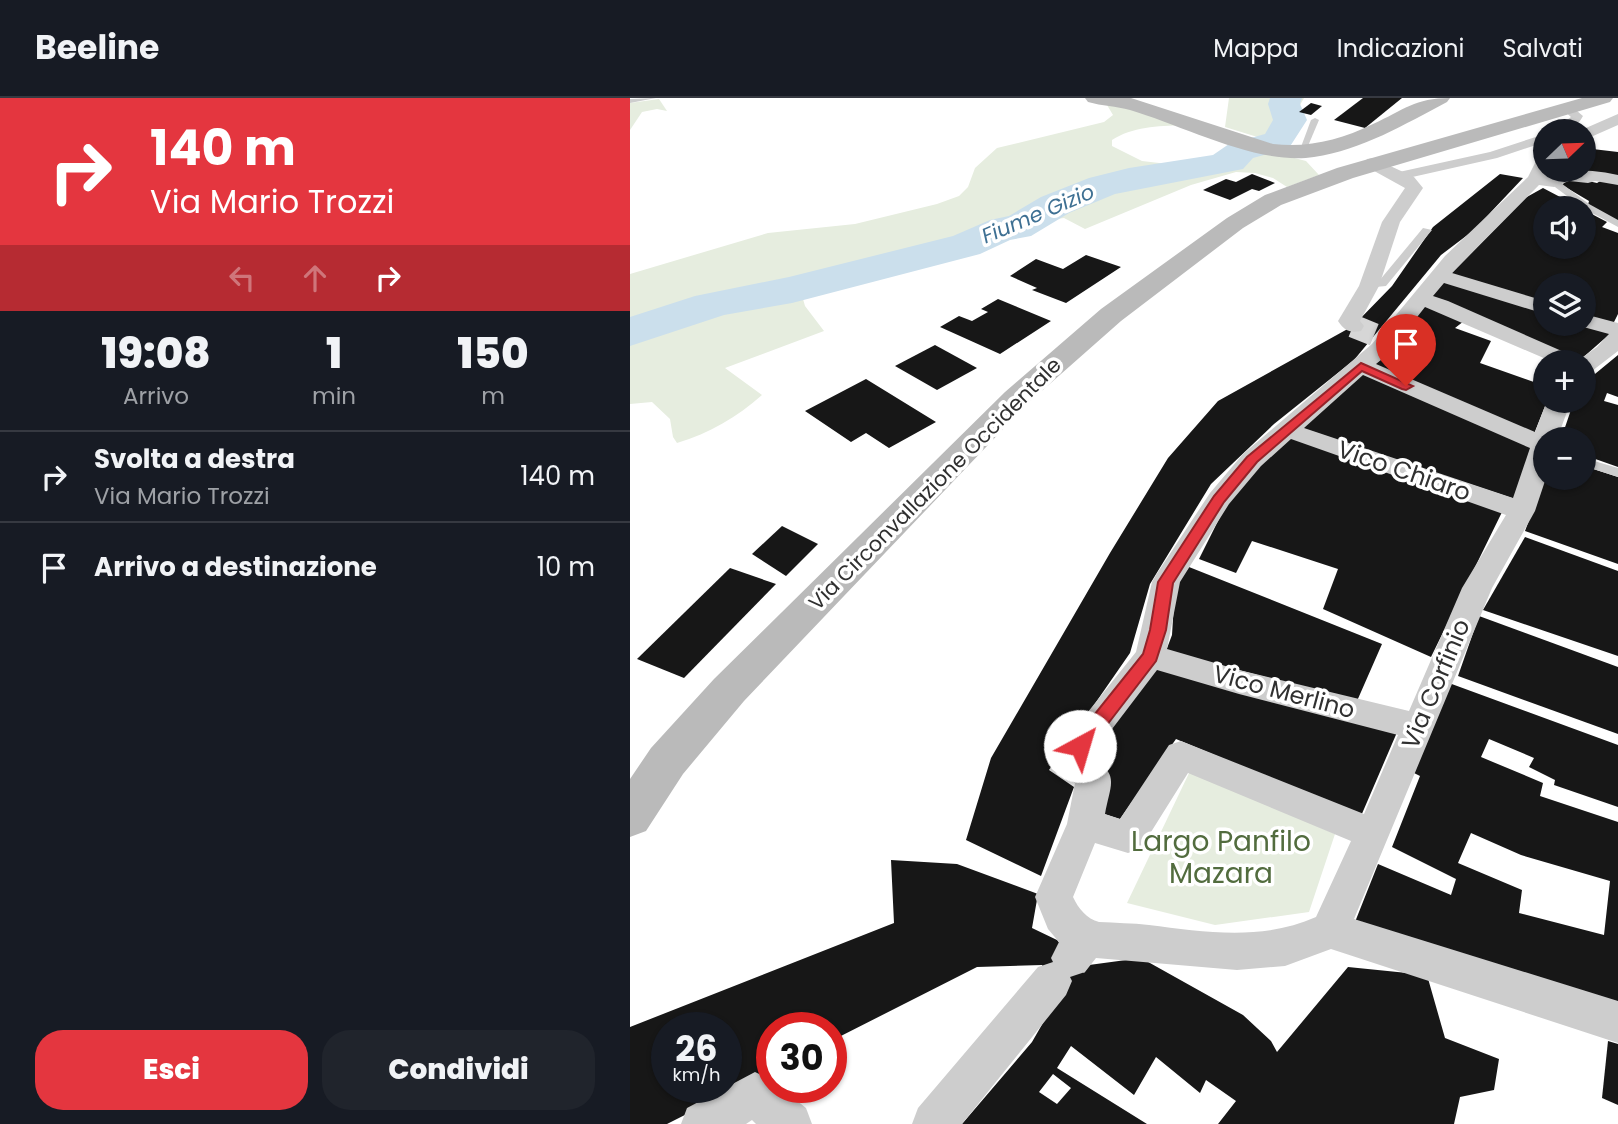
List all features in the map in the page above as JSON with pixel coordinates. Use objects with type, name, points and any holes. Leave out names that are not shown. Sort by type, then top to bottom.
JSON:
[{"type":"main road","points":[[1095,98],[1121,101],[1270,150],[1301,153],[1317,152],[1373,131],[1440,98]]},
{"type":"main road","name":"Via Circonvallazione Occidentale","points":[[1565,119],[1603,98]]},
{"type":"main road","name":"Via Circonvallazione Occidentale","points":[[630,817],[667,761],[729,690],[1016,398],[1111,315],[1252,211],[1273,200],[1533,128]]},
{"type":"street","points":[[1596,129],[1618,119]]},
{"type":"street","points":[[1386,169],[1493,155],[1533,142]]},
{"type":"street","points":[[1353,326],[1349,323],[1350,319],[1369,286],[1391,222],[1414,191],[1412,184],[1386,169]]},
{"type":"street","points":[[1596,176],[1618,180]]},
{"type":"street","points":[[1070,959],[1054,897],[1084,824],[1094,776],[1066,763],[1150,656],[1158,630],[1166,582],[1219,499],[1252,460],[1361,366],[1382,337],[1439,275],[1536,182]]},
{"type":"street","points":[[1439,275],[1533,304]]},
{"type":"street","points":[[1419,299],[1441,305],[1544,350]]},
{"type":"street","points":[[1596,324],[1618,330]]},
{"type":"street","points":[[1596,358],[1618,338]]},
{"type":"street","points":[[1361,366],[1533,439]]},
{"type":"street","name":"Vico Chiaro","points":[[1287,430],[1522,510]]},
{"type":"street","name":"Via Corfinio","points":[[1330,930],[1477,588],[1522,510],[1533,477]]},
{"type":"street","name":"Vico Merlino","points":[[1150,656],[1239,682],[1417,726]]},
{"type":"street","points":[[1084,824],[1128,837],[1181,755],[1373,834]]},
{"type":"street","points":[[934,1124],[1070,959],[1286,948],[1308,942],[1330,930],[1618,1022]]},
{"type":"street","points":[[703,1124],[755,1094],[790,1124]]},
{"type":"lane","points":[[630,102],[652,98]]},
{"type":"lane","points":[[1301,153],[1315,120]]},
{"type":"lane","points":[[1556,182],[1586,206],[1618,224]]},
{"type":"lane","points":[[1369,286],[1382,284],[1427,230]]},
{"type":"lane","points":[[1596,466],[1618,473]]},
{"type":"green space","points":[[1229,98],[1304,98],[1287,146],[1225,127]]},
{"type":"green space","points":[[659,99],[667,111],[657,109],[642,112],[630,130],[630,103]]},
{"type":"green space","points":[[1107,105],[1128,107],[1182,125],[1137,130],[1112,140],[1112,146],[1142,161],[1168,164],[1209,159],[1243,145],[1306,161],[1319,175],[1287,187],[1273,178],[1236,172],[1191,185],[1085,229],[1064,218],[1041,221],[994,242],[859,274],[816,290],[803,299],[805,306],[824,331],[725,368],[762,395],[722,424],[677,443],[673,437],[670,419],[652,402],[630,404],[630,274],[768,233],[855,224],[937,204],[959,196],[968,187],[975,168],[997,148],[1104,122],[1113,115]]},
{"type":"green space","name":"Largo Panfilo Mazara","points":[[1190,771],[1335,834],[1309,912],[1215,925],[1127,903]]},
{"type":"building","points":[[1363,98],[1402,98],[1365,128],[1334,120]]},
{"type":"building","points":[[1311,103],[1322,106],[1311,115],[1299,112]]},
{"type":"building","points":[[1596,149],[1618,152],[1618,178],[1596,175]]},
{"type":"building","points":[[1252,174],[1275,183],[1259,191],[1252,189],[1230,200],[1203,190],[1226,179],[1236,182]]},
{"type":"building","points":[[1500,174],[1523,178],[1474,230],[1441,255],[1354,360],[1274,424],[1211,484],[1150,584],[1130,653],[1049,770],[1074,787],[1041,876],[966,840],[991,758],[1168,458],[1218,401],[1353,326],[1392,286],[1433,227]]},
{"type":"building","points":[[1602,180],[1618,182],[1618,222],[1596,210],[1596,196],[1581,196],[1562,185],[1565,182],[1597,183]]},
{"type":"building","points":[[1543,188],[1558,196],[1533,196],[1533,259],[1596,259],[1596,216],[1607,222],[1602,227],[1618,233],[1618,314],[1613,324],[1596,319],[1596,273],[1533,273],[1533,299],[1451,274],[1525,198]]},
{"type":"building","points":[[1086,255],[1121,267],[1066,303],[1032,290],[1037,288],[1010,276],[1036,259],[1063,269]]},
{"type":"building","points":[[1444,280],[1533,307],[1533,336],[1596,336],[1596,327],[1612,332],[1592,350],[1553,350],[1429,298]]},
{"type":"building","points":[[998,299],[1051,321],[1000,354],[940,327],[959,316],[972,321],[988,312],[981,309]]},
{"type":"building","points":[[1423,304],[1464,321],[1455,328],[1491,341],[1480,363],[1533,382],[1533,413],[1542,413],[1537,427],[1533,427],[1533,434],[1371,366],[1392,353]]},
{"type":"building","points":[[935,345],[977,368],[937,390],[895,366]]},
{"type":"building","points":[[1618,355],[1618,397],[1607,393],[1604,401],[1618,405],[1618,467],[1596,459],[1596,427],[1565,427],[1570,413],[1596,413],[1596,373]]},
{"type":"building","points":[[1364,373],[1533,446],[1515,499],[1300,428]]},
{"type":"building","points":[[866,379],[936,422],[889,448],[866,433],[851,442],[805,411]]},
{"type":"building","points":[[1291,438],[1503,510],[1431,657],[1323,609],[1338,569],[1252,541],[1236,573],[1199,559],[1228,501],[1262,461]]},
{"type":"building","points":[[1596,470],[1618,477],[1618,564],[1525,531],[1540,490],[1596,490]]},
{"type":"building","points":[[782,526],[818,544],[786,576],[752,554]]},
{"type":"building","points":[[1525,537],[1618,571],[1618,656],[1483,610]]},
{"type":"building","points":[[1189,567],[1382,644],[1357,701],[1166,651],[1172,635],[1175,587]]},
{"type":"building","points":[[730,568],[776,584],[684,678],[637,659]]},
{"type":"building","points":[[1479,616],[1618,667],[1618,734],[1458,676]]},
{"type":"building","points":[[1155,665],[1398,730],[1361,816],[1176,739],[1120,819],[1101,813],[1083,759]]},
{"type":"building","points":[[1449,683],[1618,745],[1618,807],[1554,785],[1555,780],[1529,767],[1534,758],[1489,739],[1481,757],[1543,783],[1540,796],[1618,822],[1618,1010],[1355,922],[1378,864],[1451,895],[1456,879],[1392,847],[1420,776],[1412,772]],"holes":[[[1471,833],[1521,855],[1610,881],[1604,935],[1519,913],[1522,890],[1458,863]]]},
{"type":"building","points":[[891,860],[957,864],[1038,894],[1032,928],[1057,940],[1084,973],[1089,965],[1141,958],[1243,1015],[1271,1041],[1277,1052],[1348,967],[1427,975],[1445,1038],[1499,1059],[1494,1090],[1460,1097],[1454,1124],[1218,1124],[1236,1101],[1206,1080],[1200,1093],[1156,1057],[1134,1095],[1071,1046],[1057,1068],[1147,1124],[962,1124],[1032,1042],[1059,995],[1042,965],[977,967],[847,1033],[847,1012],[756,1012],[756,1079],[742,1086],[742,1012],[668,1012],[894,923]],"holes":[[[1053,1074],[1071,1088],[1057,1104],[1039,1092]]]},
{"type":"building","points":[[651,1019],[651,1103],[709,1103],[667,1124],[630,1124],[630,1027]]},
{"type":"building","points":[[1608,1041],[1618,1044],[1618,1105],[1602,1098]]},
{"type":"waterway","name":"Fiume Gizio","points":[[630,332],[711,305],[792,290],[884,264],[966,245],[1004,228],[1017,228],[1055,205],[1102,186],[1230,161],[1241,151],[1277,141],[1290,120],[1284,104],[1286,98]]},
{"type":"tunnel","points":[[1353,326],[1375,335]]},
{"type":"route","points":[[1080,746],[1150,656],[1158,630],[1166,582],[1219,499],[1252,460],[1361,366],[1406,386]]}]
